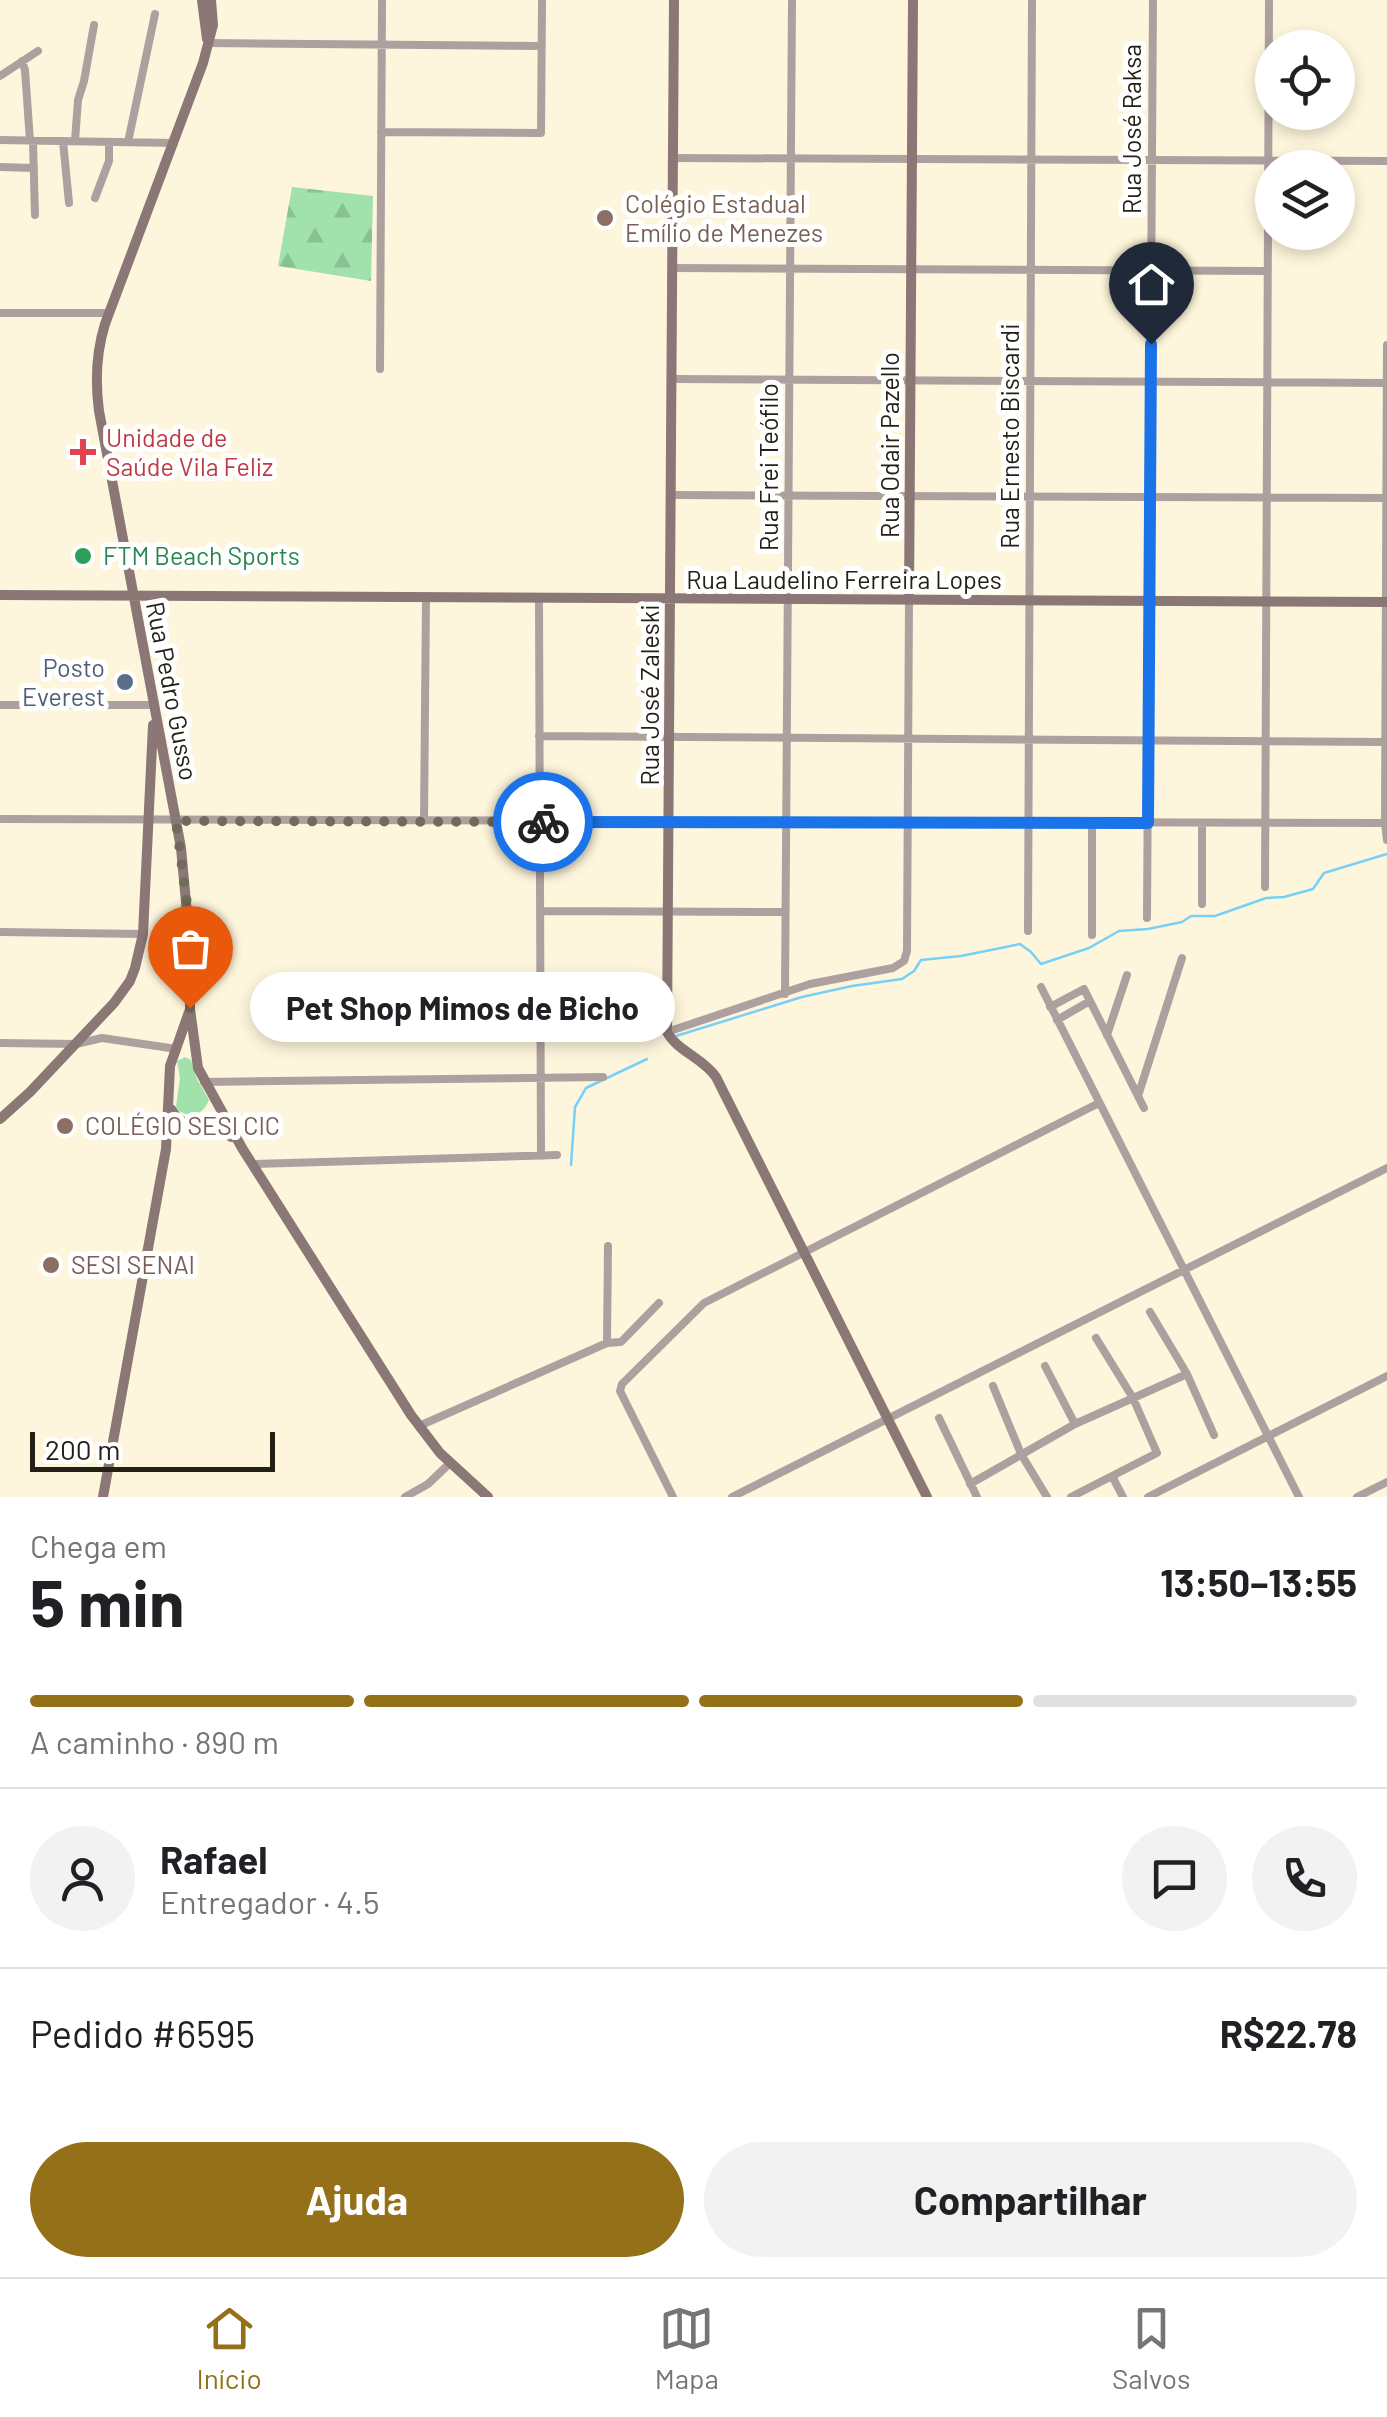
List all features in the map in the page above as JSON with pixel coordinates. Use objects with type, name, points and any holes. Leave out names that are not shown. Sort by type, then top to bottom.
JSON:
[{"type":"street","name":"Rua Pedro Gusso","points":[[202,0],[208,43]]},
{"type":"street","name":"Rua Pedro Gusso","points":[[210,0],[212,25],[203,63],[98,349],[97,397],[176,821],[187,904],[194,1051],[204,1082],[242,1148],[419,1426],[450,1463],[488,1497]]},
{"type":"street","points":[[380,369],[382,0]]},
{"type":"street","points":[[382,132],[541,134],[542,0]]},
{"type":"street","name":"Rua José Zaleski","points":[[668,1032],[674,0]]},
{"type":"street","name":"Rua Frei Teófilo","points":[[785,994],[792,0]]},
{"type":"street","name":"Rua Odair Pazello","points":[[785,994],[810,984],[899,966],[907,950],[914,0]]},
{"type":"street","name":"Rua Ernesto Biscardi","points":[[1028,932],[1032,0]]},
{"type":"street","name":"Rua José Raksa","points":[[1147,918],[1153,0]]},
{"type":"street","points":[[1268,150],[1269,0]]},
{"type":"street","points":[[128,142],[155,14]]},
{"type":"street","points":[[75,141],[78,100],[94,25]]},
{"type":"street","points":[[208,43],[542,46]]},
{"type":"street","points":[[0,76],[38,52]]},
{"type":"street","points":[[22,61],[35,215]]},
{"type":"street","points":[[0,140],[174,143]]},
{"type":"street","points":[[64,141],[69,203]]},
{"type":"street","points":[[95,198],[108,161],[109,142]]},
{"type":"street","points":[[673,158],[1255,161]]},
{"type":"street","points":[[1355,161],[1387,161]]},
{"type":"street","points":[[0,168],[34,168]]},
{"type":"street","points":[[1265,887],[1268,250]]},
{"type":"street","points":[[672,268],[1268,271]]},
{"type":"street","points":[[0,313],[109,313]]},
{"type":"street","points":[[1387,345],[1387,840]]},
{"type":"street","points":[[672,379],[1387,383]]},
{"type":"street","points":[[671,495],[1386,498]]},
{"type":"street","name":"Rua Laudelino Ferreira Lopes","points":[[0,595],[1386,602]]},
{"type":"street","points":[[424,821],[426,598]]},
{"type":"street","points":[[539,598],[540,1156]]},
{"type":"street","points":[[0,705],[154,706],[140,955],[130,981],[114,1003],[0,1119]]},
{"type":"street","points":[[538,736],[1385,742]]},
{"type":"street","points":[[0,819],[1386,823]]},
{"type":"street","points":[[1092,823],[1092,934]]},
{"type":"street","points":[[1202,823],[1202,904]]},
{"type":"street","points":[[541,911],[785,912]]},
{"type":"street","points":[[0,932],[143,934]]},
{"type":"street","points":[[1138,1096],[1182,958]]},
{"type":"street","points":[[1108,1035],[1127,974]]},
{"type":"street","points":[[1040,987],[1299,1497]]},
{"type":"street","points":[[1050,1006],[1084,989],[1144,1108]]},
{"type":"street","points":[[785,994],[668,1032],[674,1042],[713,1072],[927,1497]]},
{"type":"street","points":[[541,1002],[668,999]]},
{"type":"street","points":[[1057,1020],[1090,1002]]},
{"type":"street","name":"Rua Pedro Gusso","points":[[103,1497],[166,1149],[170,1066],[190,1008]]},
{"type":"street","points":[[0,1043],[76,1044],[102,1038],[194,1051]]},
{"type":"street","points":[[148,1046],[170,1066]]},
{"type":"street","points":[[204,1082],[603,1077]]},
{"type":"street","points":[[673,1497],[620,1391],[622,1384],[700,1306],[1099,1103]]},
{"type":"street","points":[[166,1149],[178,1132],[204,1122],[218,1105]]},
{"type":"street","points":[[170,1108],[175,1117],[191,1124]]},
{"type":"street","name":"Rua Pedro Gusso","points":[[204,1122],[220,1125],[242,1148]]},
{"type":"street","points":[[252,1164],[557,1155]]},
{"type":"street","points":[[732,1497],[1387,1168]]},
{"type":"street","points":[[607,1343],[608,1246]]},
{"type":"street","points":[[419,1426],[607,1343],[620,1342],[659,1303]]},
{"type":"street","points":[[1150,1312],[1188,1374],[1214,1434]]},
{"type":"street","points":[[1071,1497],[1157,1453],[1133,1398],[1096,1338]]},
{"type":"street","points":[[1045,1366],[1076,1424]]},
{"type":"street","points":[[970,1484],[1076,1424],[1188,1374]]},
{"type":"street","points":[[1148,1497],[1387,1376]]},
{"type":"street","points":[[992,1386],[1021,1454],[1048,1497]]},
{"type":"street","points":[[940,1418],[977,1497]]},
{"type":"street","points":[[404,1497],[428,1484],[450,1463]]},
{"type":"street","points":[[1112,1476],[1123,1497]]},
{"type":"street","points":[[1357,1497],[1387,1482]]},
{"type":"street","points":[[428,1484],[435,1497]]},
{"type":"street","points":[[1094,1485],[1101,1497]]},
{"type":"green space","points":[[292,187],[373,196],[371,281],[278,266]]},
{"type":"green space","points":[[185,1057],[191,1060],[209,1100],[192,1115],[182,1113],[176,1106],[180,1078],[177,1061]]},
{"type":"waterway","points":[[676,1036],[802,997],[902,979],[921,960],[1020,944],[1041,964],[1089,948],[1119,931],[1182,922],[1191,916],[1215,916],[1266,898],[1313,889],[1324,873],[1387,854]]},
{"type":"waterway","points":[[571,1165],[575,1107],[586,1088],[647,1059]]},
{"type":"way so far","points":[[190,1008],[187,904],[176,821],[543,822]]},
{"type":"place","name":"Colégio Estadual Emílio de Menezes","points":[[605,218]]},
{"type":"place","name":"Unidade de Saúde Vila Feliz","points":[[83,452]]},
{"type":"place","name":"FTM Beach Sports","points":[[83,556]]},
{"type":"place","name":"Posto Everest","points":[[125,682]]},
{"type":"place","name":"Pet Shop Mimos de Bicho","points":[[190,1008]]},
{"type":"place","name":"COLÉGIO SESI CIC","points":[[65,1126]]},
{"type":"place","name":"SESI SENAI","points":[[51,1265]]},
{"type":"route","points":[[543,822],[1148,823],[1151,344]]}]
